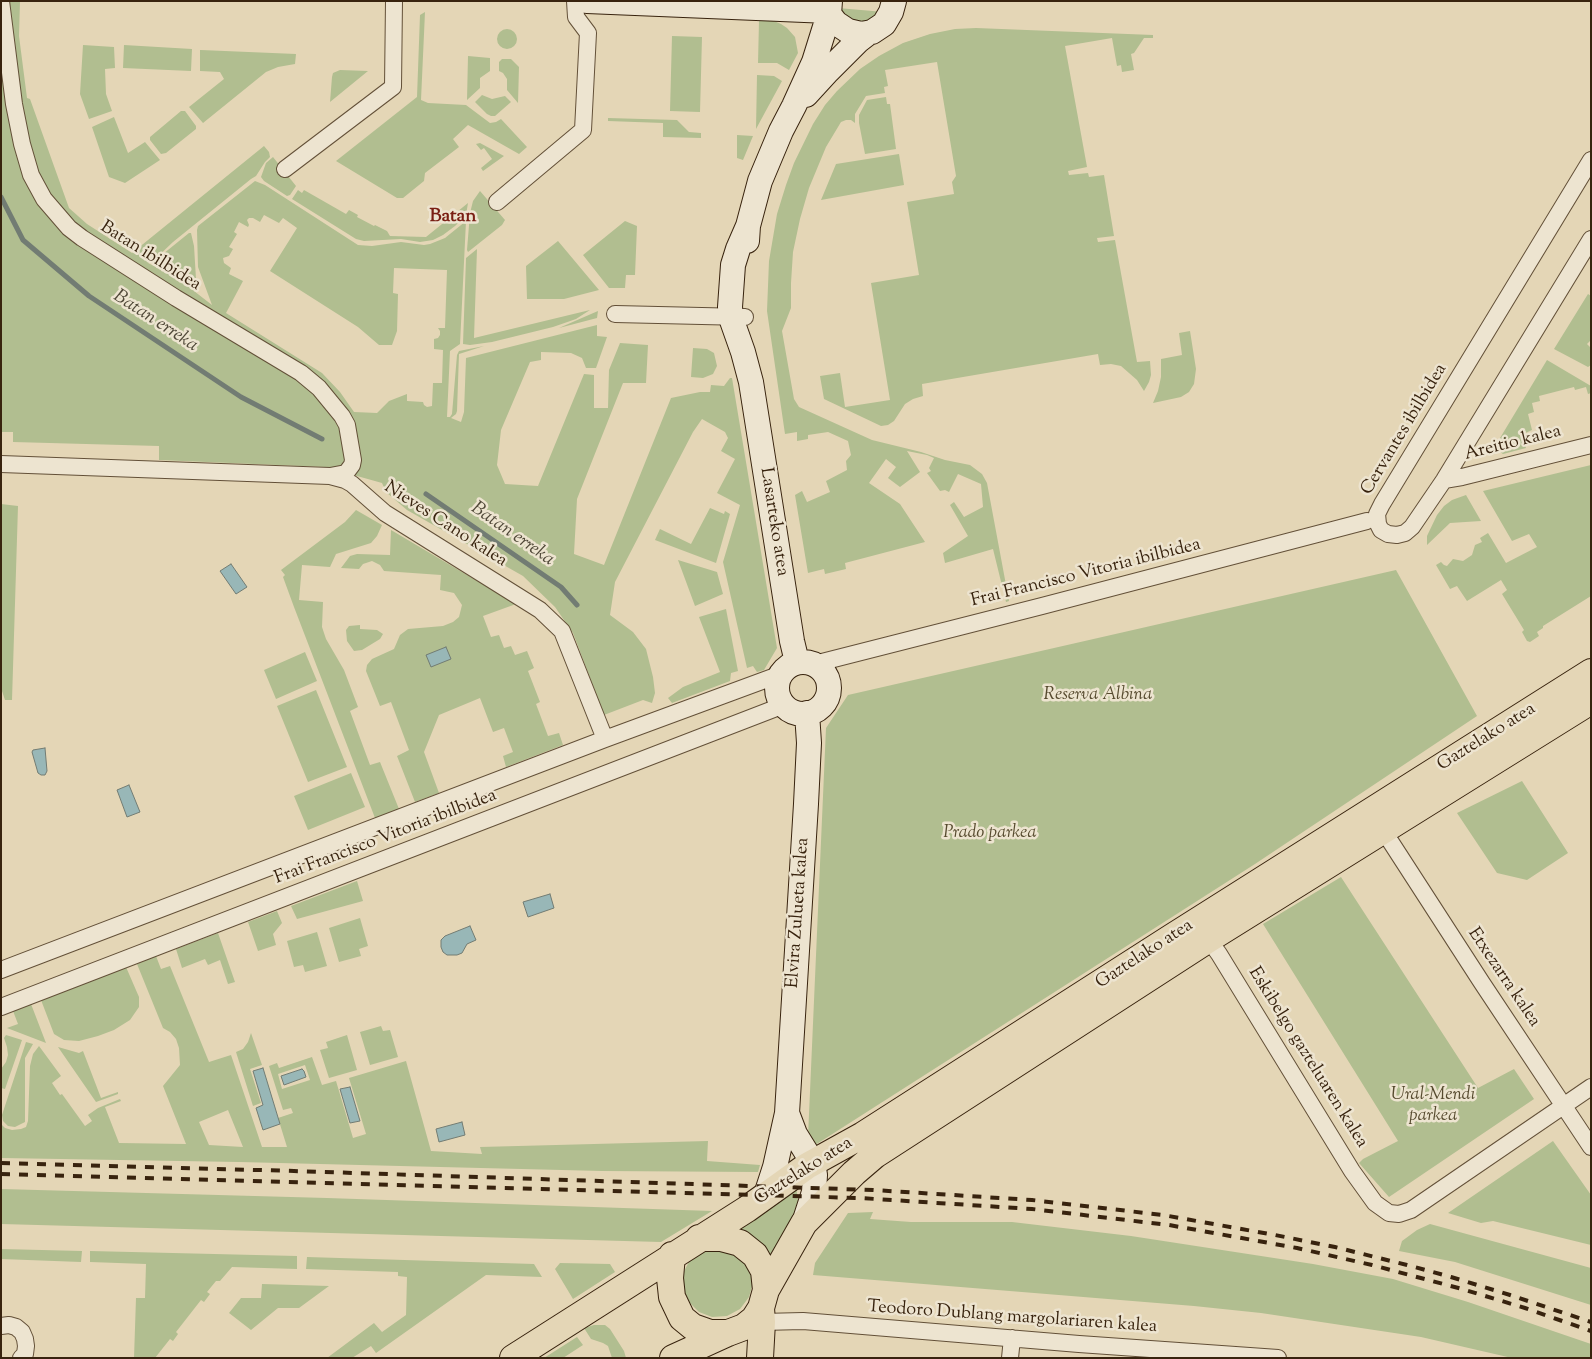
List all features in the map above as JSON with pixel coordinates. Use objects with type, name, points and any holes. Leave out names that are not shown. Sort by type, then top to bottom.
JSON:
[{"type":"main road","name":"Gaztelako atea","points":[[513,1358],[746,1209],[813,1163],[877,1126],[1591,672]]},
{"type":"main road","name":"Gaztelako atea","points":[[752,1316],[804,1224],[854,1173],[875,1155],[1209,939],[1591,701]]},
{"type":"main road","points":[[700,1238],[721,1238],[740,1243],[755,1255],[764,1271],[752,1316],[760,1358]]},
{"type":"main road","points":[[672,1255],[670,1278],[672,1297],[682,1318],[704,1352]]},
{"type":"main road","points":[[682,1318],[694,1327],[710,1333],[752,1316]]},
{"type":"main road","points":[[673,1358],[704,1352],[752,1316]]},
{"type":"street","name":"Batan ibilbidea","points":[[2,1],[14,104],[22,144],[32,175],[44,199],[69,228],[82,238],[176,298],[301,373],[319,388],[347,425],[353,460],[346,473],[330,476]]},
{"type":"street","points":[[285,169],[393,87],[394,1]]},
{"type":"street","points":[[497,202],[583,130],[588,33],[576,17],[575,1]]},
{"type":"street","points":[[587,1],[829,9],[836,23],[848,31],[867,34]]},
{"type":"street","name":"Lasarteko atea","points":[[794,106],[846,53],[867,34],[877,30],[884,24],[892,12],[894,1]]},
{"type":"street","name":"Lasarteko atea","points":[[797,667],[751,382],[752,355],[738,317],[743,291],[748,226],[760,181],[781,131],[814,62],[829,9]]},
{"type":"street","name":"Cervantes ibilbidea","points":[[1591,160],[1377,514],[1381,530],[1397,536],[1412,528],[1444,480],[1591,239]]},
{"type":"street","points":[[615,314],[738,317]]},
{"type":"street","name":"Areitio kalea","points":[[1444,480],[1462,478],[1591,445]]},
{"type":"street","name":"Nieves Cano kalea","points":[[1,464],[330,476],[345,480],[385,513],[540,610],[562,631],[605,739]]},
{"type":"street","name":"Frai Francisco Vitoria ibilbidea","points":[[1,970],[797,667],[1367,521]]},
{"type":"street","name":"Lasarteko atea","points":[[784,705],[778,694],[777,684],[797,667],[820,668],[828,678],[828,694],[825,702],[820,707],[807,713]]},
{"type":"street","points":[[784,705],[794,712],[807,713]]},
{"type":"street","name":"Frai Francisco Vitoria ibilbidea","points":[[1,1007],[784,705]]},
{"type":"street","name":"Elvira Zulueta kalea","points":[[766,1195],[775,1166],[787,1113],[806,804],[809,742],[807,713]]},
{"type":"street","name":"Etxezarra kalea","points":[[1383,830],[1591,1147]]},
{"type":"street","name":"Eskibelgo gazteluaren kalea","points":[[1212,912],[1204,921],[1202,927],[1204,932],[1352,1171],[1375,1202],[1389,1213],[1399,1214],[1411,1210],[1564,1105]]},
{"type":"street","points":[[1564,1105],[1591,1087]]},
{"type":"street","name":"Elvira Zulueta kalea","points":[[787,1113],[795,1134],[813,1163],[815,1175],[814,1192],[804,1224]]},
{"type":"street","name":"Teodoro Dublang margolariaren kalea","points":[[752,1316],[1278,1358]]},
{"type":"street","points":[[1,1326],[9,1325],[22,1332],[25,1339],[26,1356]]},
{"type":"street","points":[[1010,1358],[1012,1338]]},
{"type":"green space","points":[[1,1],[20,1],[19,36],[27,98],[30,99],[69,208],[87,224],[132,253],[264,146],[269,152],[270,157],[256,176],[173,242],[152,262],[148,263],[154,266],[163,254],[191,233],[194,246],[196,279],[196,290],[194,291],[212,305],[198,267],[198,226],[255,181],[265,185],[358,245],[372,246],[401,242],[430,244],[445,238],[466,221],[460,344],[450,351],[447,417],[450,417],[452,414],[457,355],[459,351],[484,346],[459,354],[457,411],[451,418],[461,422],[464,412],[466,358],[597,325],[597,336],[607,337],[596,368],[586,368],[582,358],[571,353],[541,352],[541,360],[530,362],[501,430],[497,465],[505,484],[538,486],[584,374],[594,375],[594,408],[608,408],[609,370],[620,343],[648,345],[646,383],[623,383],[577,499],[574,554],[604,565],[671,398],[700,392],[710,392],[711,385],[724,386],[732,378],[777,648],[764,670],[757,672],[753,666],[747,668],[723,562],[740,505],[717,493],[735,459],[721,451],[728,438],[725,432],[702,419],[693,432],[615,582],[610,615],[633,632],[646,649],[655,693],[652,703],[643,700],[604,715],[573,633],[555,607],[523,576],[407,510],[386,492],[382,483],[325,467],[159,460],[159,446],[13,442],[13,432],[1,432]],"holes":[[[264,215],[279,223],[283,218],[297,228],[270,271],[358,327],[379,345],[392,345],[397,331],[398,294],[393,293],[394,268],[447,270],[445,328],[438,328],[440,335],[434,339],[434,349],[443,350],[442,383],[433,383],[432,406],[427,407],[423,402],[407,401],[407,394],[389,401],[377,413],[354,412],[340,392],[322,373],[226,313],[243,281],[229,274],[231,268],[224,263],[223,258],[229,256],[233,249],[229,247],[237,234],[234,232],[239,222],[248,227],[247,220],[249,218],[260,222]]]},
{"type":"green space","points":[[838,8],[884,12],[854,29]]},
{"type":"green space","points":[[425,12],[421,100],[428,103],[466,105],[490,123],[501,119],[527,147],[519,154],[468,125],[453,139],[459,147],[425,173],[424,181],[403,198],[397,198],[336,161],[417,97],[420,15]]},
{"type":"green space","points":[[759,21],[774,21],[781,24],[795,37],[798,53],[789,70],[777,63],[758,63]]},
{"type":"green space","points":[[976,28],[1153,35],[1153,38],[1144,38],[1134,53],[1131,54],[1134,70],[1122,72],[1121,65],[1117,66],[1112,38],[1065,46],[1087,167],[1068,171],[1069,175],[1088,173],[1089,177],[1104,175],[1114,236],[1097,238],[1098,242],[1115,240],[1137,362],[1150,361],[1151,375],[1144,391],[1137,380],[1121,366],[1111,364],[1100,365],[1098,354],[922,384],[923,396],[905,404],[894,421],[888,425],[881,426],[824,399],[820,376],[840,373],[845,407],[890,400],[871,283],[919,275],[907,202],[954,194],[952,182],[956,176],[937,62],[885,70],[888,86],[884,87],[885,93],[866,96],[855,114],[855,123],[851,120],[841,122],[826,147],[809,188],[800,219],[793,252],[791,308],[782,331],[794,399],[799,407],[872,440],[970,465],[982,474],[987,483],[1009,601],[1006,602],[993,549],[945,563],[943,553],[968,536],[950,505],[954,502],[964,517],[983,507],[981,484],[958,474],[949,492],[945,490],[940,491],[927,473],[931,471],[929,468],[934,458],[907,451],[920,472],[900,487],[888,478],[896,467],[886,459],[869,483],[900,504],[925,542],[845,563],[846,569],[825,574],[824,569],[808,573],[795,495],[802,491],[807,502],[830,492],[826,481],[847,470],[846,461],[851,455],[848,441],[828,432],[808,435],[808,439],[797,441],[797,432],[785,434],[767,311],[769,261],[777,214],[794,163],[813,124],[825,105],[860,69],[903,43],[930,34],[955,29]]},
{"type":"green space","points":[[507,29],[514,32],[517,39],[514,46],[507,49],[500,46],[497,39],[500,32]]},
{"type":"green space","points":[[672,36],[702,37],[700,112],[670,111]]},
{"type":"green space","points":[[83,45],[114,47],[115,68],[105,69],[106,94],[112,111],[89,119],[80,94]]},
{"type":"green space","points":[[124,45],[192,49],[191,71],[123,68]]},
{"type":"green space","points":[[200,50],[296,54],[295,64],[278,67],[266,72],[203,123],[189,107],[224,79],[220,72],[200,71]]},
{"type":"green space","points":[[468,56],[490,58],[490,71],[480,78],[480,88],[467,100]]},
{"type":"green space","points":[[502,59],[511,59],[519,67],[518,103],[507,90],[507,79],[499,71],[499,62]]},
{"type":"green space","points":[[340,70],[368,71],[330,102],[333,73]]},
{"type":"green space","points":[[757,75],[774,76],[782,81],[756,129]]},
{"type":"green space","points":[[482,95],[492,99],[505,96],[511,102],[495,116],[491,116],[475,102]]},
{"type":"green space","points":[[886,97],[887,104],[890,104],[896,149],[865,154],[859,115],[867,100]]},
{"type":"green space","points":[[181,111],[185,111],[196,126],[196,129],[166,153],[161,154],[150,140],[150,137]]},
{"type":"green space","points":[[114,117],[128,153],[145,142],[160,160],[125,183],[109,177],[92,127]]},
{"type":"green space","points":[[608,118],[677,120],[689,132],[701,133],[701,138],[663,137],[663,123],[608,121]]},
{"type":"green space","points":[[737,135],[753,136],[743,160],[737,158]]},
{"type":"green space","points":[[480,143],[504,156],[483,171],[481,168],[492,159],[484,148],[481,150],[476,144]]},
{"type":"green space","points":[[899,154],[904,185],[821,200],[836,164]]},
{"type":"green space","points":[[273,157],[296,186],[290,195],[287,196],[261,177],[266,163]]},
{"type":"green space","points":[[298,190],[302,193],[304,190],[346,214],[349,210],[358,215],[357,217],[387,231],[390,236],[426,237],[468,203],[466,215],[455,226],[433,240],[420,242],[401,239],[364,241],[356,239],[292,199]]},
{"type":"green space","points":[[480,191],[505,220],[502,225],[468,252],[470,213],[473,201]]},
{"type":"green space","points":[[625,221],[637,226],[635,275],[626,275],[625,288],[609,288],[583,255]]},
{"type":"green space","points":[[558,241],[599,290],[564,299],[527,299],[526,266]]},
{"type":"green space","points":[[477,249],[474,338],[590,310],[576,319],[553,327],[492,342],[463,344],[466,258]]},
{"type":"green space","points":[[1588,294],[1591,296],[1591,340],[1587,344],[1591,348],[1591,365],[1588,367],[1554,349]]},
{"type":"green space","points":[[598,311],[597,318],[559,328],[591,314]]},
{"type":"green space","points":[[1190,331],[1196,369],[1194,384],[1189,392],[1181,397],[1153,403],[1161,377],[1161,359],[1182,355],[1179,333]]},
{"type":"green space","points":[[693,348],[707,349],[714,353],[717,366],[713,374],[703,378],[691,377]]},
{"type":"green space","points":[[1547,360],[1591,386],[1591,393],[1588,394],[1586,387],[1575,390],[1574,387],[1539,396],[1540,401],[1532,403],[1534,412],[1528,414],[1532,430],[1521,435],[1526,448],[1503,454],[1494,448]]},
{"type":"green space","points":[[1591,465],[1591,596],[1543,626],[1537,632],[1539,636],[1530,642],[1527,641],[1522,632],[1524,630],[1502,594],[1507,590],[1501,580],[1467,601],[1457,586],[1450,589],[1436,565],[1441,562],[1447,566],[1453,559],[1463,561],[1472,555],[1475,545],[1482,542],[1480,538],[1488,533],[1506,563],[1537,547],[1529,534],[1512,541],[1483,491]]},
{"type":"green space","points":[[1466,495],[1481,521],[1450,523],[1427,545],[1427,536],[1437,515],[1444,506],[1452,500]]},
{"type":"green space","points":[[1,504],[18,506],[12,700],[5,700],[1,688]]},
{"type":"green space","points":[[710,508],[724,514],[725,511],[730,514],[716,563],[655,540],[660,529],[691,544]]},
{"type":"green space","points":[[356,510],[382,525],[377,536],[371,543],[336,554],[330,567],[302,565],[299,600],[323,602],[322,627],[326,639],[344,670],[358,707],[350,711],[370,765],[380,762],[399,809],[375,818],[294,607],[283,577],[285,575],[281,570],[345,522]]},
{"type":"green space","points":[[391,530],[516,604],[483,616],[491,637],[499,635],[504,648],[511,646],[515,655],[527,651],[534,668],[528,671],[540,702],[536,704],[548,736],[559,733],[563,745],[506,767],[503,756],[513,752],[504,728],[493,732],[480,698],[439,715],[424,752],[439,793],[415,802],[397,756],[409,750],[391,702],[380,706],[366,671],[367,665],[372,659],[394,649],[400,635],[408,629],[443,626],[453,622],[459,617],[462,605],[454,593],[440,590],[441,575],[384,571],[380,565],[372,561],[363,564],[359,569],[341,568],[350,556],[357,554],[390,555]]},
{"type":"green space","points":[[678,560],[717,572],[723,594],[695,606]]},
{"type":"green space","name":"Prado parkea","points":[[1396,570],[1477,716],[1255,864],[812,1147],[808,1137],[826,728],[848,695]]},
{"type":"green space","points":[[726,609],[738,671],[731,673],[730,681],[672,703],[668,698],[683,687],[720,672],[699,617]]},
{"type":"green space","points":[[360,625],[360,629],[377,630],[383,634],[380,639],[362,650],[354,651],[347,641],[346,630],[349,626]]},
{"type":"green space","points":[[305,652],[317,681],[276,699],[264,670]]},
{"type":"green space","points":[[316,690],[347,767],[308,782],[277,706]]},
{"type":"green space","points":[[351,773],[365,807],[308,830],[294,796]]},
{"type":"green space","points":[[1522,781],[1568,853],[1527,880],[1497,873],[1457,813]]},
{"type":"green space","name":"Ural-Mendi parkea","points":[[1341,877],[1478,1088],[1514,1069],[1534,1099],[1389,1197],[1359,1163],[1363,1159],[1398,1141],[1263,924]]},
{"type":"green space","points":[[357,881],[363,901],[297,919],[291,906]]},
{"type":"green space","points":[[277,911],[282,923],[273,934],[276,945],[258,951],[248,922]]},
{"type":"green space","points":[[360,918],[368,946],[359,949],[361,956],[339,962],[329,928]]},
{"type":"green space","points":[[317,932],[327,966],[305,972],[303,965],[294,967],[287,941]]},
{"type":"green space","points":[[218,933],[235,982],[228,984],[220,960],[208,965],[205,959],[182,968],[176,949]]},
{"type":"green space","points":[[156,956],[161,969],[170,966],[209,1062],[231,1055],[262,1147],[287,1147],[278,1118],[293,1113],[291,1108],[283,1110],[269,1066],[277,1063],[279,1068],[312,1057],[322,1085],[336,1081],[353,1138],[366,1134],[349,1078],[406,1061],[431,1151],[482,1154],[480,1147],[708,1141],[707,1161],[760,1165],[758,1172],[602,1171],[1,1158],[1,1124],[5,1128],[12,1130],[26,1127],[28,1121],[30,1066],[33,1054],[39,1046],[61,1076],[52,1083],[85,1126],[92,1121],[88,1115],[98,1108],[120,1099],[121,1101],[105,1107],[119,1143],[186,1144],[163,1086],[180,1065],[179,1048],[176,1039],[163,1028],[137,964]],"holes":[[[305,1065],[310,1080],[282,1089],[278,1074]],[[228,1110],[243,1147],[209,1145],[199,1122]]]},
{"type":"green space","points":[[126,967],[139,997],[139,1007],[130,1020],[114,1030],[79,1041],[64,1040],[54,1034],[41,1000]]},
{"type":"green space","points":[[31,1004],[46,1043],[7,1028],[18,1024],[13,1011]]},
{"type":"green space","points":[[381,1026],[383,1031],[390,1030],[398,1057],[370,1065],[360,1032]]},
{"type":"green space","points":[[251,1033],[262,1065],[250,1069],[261,1103],[253,1106],[236,1052],[243,1049]]},
{"type":"green space","points":[[6,1035],[22,1040],[5,1089],[1,1088],[1,1069],[8,1055],[4,1038]]},
{"type":"green space","points":[[347,1035],[357,1070],[329,1078],[320,1050],[328,1048],[326,1042]]},
{"type":"green space","points":[[26,1042],[33,1044],[25,1058],[25,1122],[15,1127],[8,1126],[3,1121],[2,1115]]},
{"type":"green space","points":[[58,1047],[79,1053],[83,1051],[101,1098],[118,1092],[118,1094],[96,1102]]},
{"type":"green space","points":[[1553,1141],[1591,1195],[1591,1245],[1493,1221],[1481,1223],[1448,1213]]},
{"type":"green space","points":[[796,1186],[799,1207],[774,1250],[766,1259],[730,1227]]},
{"type":"green space","points":[[1,1189],[712,1211],[661,1242],[1,1224]]},
{"type":"green space","points":[[873,1212],[870,1219],[911,1222],[1012,1222],[1131,1236],[1313,1264],[1393,1279],[1468,1302],[1591,1344],[1591,1358],[1512,1358],[1421,1337],[1261,1313],[813,1275],[815,1263],[848,1213]]},
{"type":"green space","points":[[1430,1224],[1591,1268],[1591,1305],[1455,1262],[1399,1251],[1402,1241],[1417,1230]]},
{"type":"green space","points":[[730,1248],[750,1268],[753,1283],[749,1297],[740,1309],[727,1316],[712,1317],[699,1312],[688,1301],[683,1288],[683,1273],[690,1260],[701,1250]]},
{"type":"green space","points":[[1,1249],[82,1251],[81,1262],[1,1259]]},
{"type":"green space","points":[[90,1251],[297,1256],[297,1269],[232,1267],[220,1281],[216,1281],[207,1292],[210,1294],[204,1302],[201,1300],[176,1332],[178,1334],[173,1341],[170,1339],[155,1358],[134,1358],[136,1298],[145,1298],[146,1264],[90,1262]]},
{"type":"green space","points":[[307,1257],[534,1264],[542,1277],[486,1275],[376,1353],[371,1346],[352,1358],[327,1358],[374,1323],[382,1332],[406,1315],[407,1277],[398,1276],[398,1272],[306,1269]]},
{"type":"green space","points":[[560,1263],[610,1264],[615,1272],[573,1299],[555,1269]]},
{"type":"green space","points":[[262,1284],[329,1286],[299,1308],[278,1308],[251,1330],[229,1313],[241,1298],[261,1298]]},
{"type":"green space","points":[[594,1325],[605,1325],[610,1329],[624,1351],[626,1358],[612,1358],[608,1346],[591,1339],[584,1328]]},
{"type":"green space","points":[[577,1337],[583,1345],[563,1358],[544,1358]]},
{"type":"water","points":[[231,564],[247,587],[236,594],[220,571]]},
{"type":"water","points":[[446,647],[451,659],[431,667],[426,655]]},
{"type":"water","points":[[45,748],[47,771],[45,775],[41,775],[38,773],[32,752],[33,750]]},
{"type":"water","points":[[129,785],[140,812],[127,817],[117,790]]},
{"type":"water","points":[[550,894],[554,908],[528,917],[523,902]]},
{"type":"water","points":[[470,926],[476,940],[467,944],[462,953],[457,955],[447,955],[443,952],[441,940],[445,936]]},
{"type":"water","points":[[263,1068],[280,1124],[263,1130],[256,1108],[263,1105],[253,1071]]},
{"type":"water","points":[[302,1069],[306,1077],[284,1085],[281,1076]]},
{"type":"water","points":[[350,1087],[360,1121],[350,1123],[340,1089]]},
{"type":"water","points":[[462,1122],[465,1135],[439,1142],[436,1129]]},
{"type":"waterway","name":"Batan erreka","points":[[1,197],[23,240],[89,296],[241,397],[322,439]]},
{"type":"waterway","name":"Batan erreka","points":[[426,494],[561,587],[577,605]]},
{"type":"railway","points":[[1,1163],[873,1190],[1032,1200],[1163,1215],[1335,1247],[1451,1277],[1591,1322]]},
{"type":"railway","points":[[1,1174],[860,1198],[1032,1209],[1169,1225],[1297,1248],[1372,1265],[1462,1289],[1591,1331]]},
{"type":"district","name":"Batan","points":[[453,218]]},
{"type":"park label","name":"Reserva Albina","points":[[1098,696]]}]
